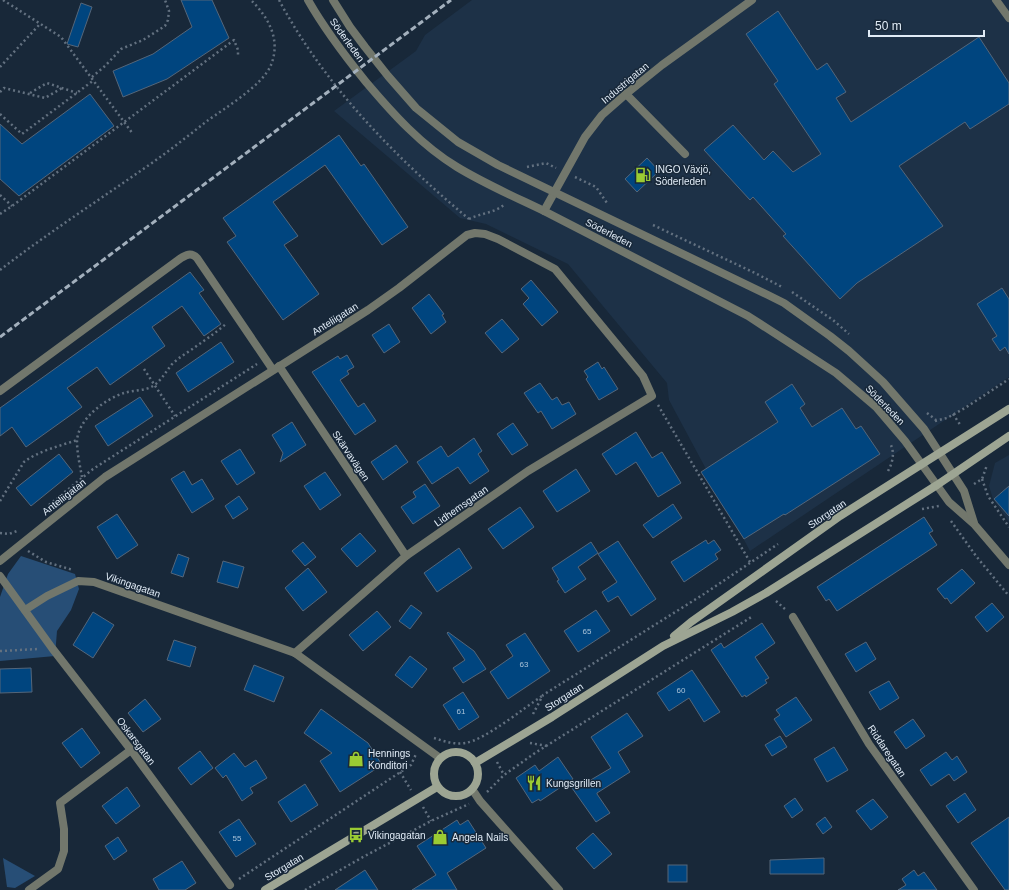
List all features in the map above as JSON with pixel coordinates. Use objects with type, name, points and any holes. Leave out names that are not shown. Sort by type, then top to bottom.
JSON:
[{"type":"main road","name":"Storgatan","points":[[663,646],[691,622],[834,521],[895,482],[921,463],[1009,409]]},
{"type":"main road","name":"Storgatan","points":[[475,763],[552,717],[663,646],[732,612],[766,593],[937,485],[1009,436]]},
{"type":"main road","points":[[459,752],[466,754],[475,763],[478,770],[478,778],[476,785],[467,794],[459,797],[447,795],[437,787],[433,779],[433,772],[436,763],[447,753],[459,752]]},
{"type":"main road","name":"Storgatan","points":[[266,890],[437,787]]},
{"type":"street","name":"Söderleden","points":[[308,0],[327,31],[351,64],[389,110],[420,140],[457,167],[748,316],[836,373],[876,407],[905,441],[949,502],[974,524],[1009,565]]},
{"type":"street","name":"Söderleden","points":[[333,0],[350,27],[404,95],[430,120],[453,138],[474,152],[498,165],[784,303],[849,350],[897,396],[924,429],[964,491],[974,524]]},
{"type":"street","name":"Industrigatan","points":[[544,211],[585,137],[594,124],[611,107],[662,65],[752,0]]},
{"type":"street","points":[[996,0],[1009,18]]},
{"type":"street","points":[[626,94],[685,154]]},
{"type":"street","name":"Anteliigatan","points":[[0,561],[105,477],[368,310],[467,235],[475,233],[485,234],[498,239],[555,269],[643,376],[652,396]]},
{"type":"street","name":"Skärvavägen","points":[[0,391],[181,258],[189,254],[194,254],[237,316],[276,368],[406,556]]},
{"type":"street","name":"Lidhemsgatan","points":[[296,653],[406,556],[528,471],[652,396]]},
{"type":"street","name":"Oskarsgatan","points":[[0,576],[52,648],[131,750],[230,885]]},
{"type":"street","name":"Vikingagatan","points":[[25,610],[47,596],[78,581],[94,582],[296,653],[440,758]]},
{"type":"street","name":"Riddaregatan","points":[[793,617],[869,744],[974,890]]},
{"type":"street","points":[[29,890],[58,869],[64,851],[64,829],[60,803],[131,750]]},
{"type":"street","points":[[472,789],[480,801],[559,890]]},
{"type":"path","points":[[3,0],[61,37],[133,134]]},
{"type":"path","points":[[92,77],[121,49],[143,40],[165,26],[168,20],[169,11],[165,0]]},
{"type":"path","points":[[0,270],[27,249],[156,160],[248,91],[265,75],[273,57],[274,39],[268,21],[250,0]]},
{"type":"path","points":[[279,0],[297,32],[312,54],[386,144],[416,172],[469,219],[482,213],[499,209],[505,204],[512,208]]},
{"type":"path","points":[[0,67],[40,24]]},
{"type":"path","points":[[0,214],[234,40],[238,50],[238,55]]},
{"type":"path","points":[[0,114],[22,134],[94,80]]},
{"type":"path","points":[[30,94],[47,83],[77,93]]},
{"type":"path","points":[[0,92],[4,88],[45,98],[62,88]]},
{"type":"path","points":[[0,195],[12,206]]},
{"type":"path","points":[[82,478],[77,440],[87,419],[105,402],[125,393],[146,389],[155,385],[181,357],[237,316]]},
{"type":"path","points":[[144,369],[175,416]]},
{"type":"path","points":[[936,420],[947,418],[1009,379]]},
{"type":"path","points":[[652,396],[750,562]]},
{"type":"path","points":[[888,438],[893,449],[893,458],[888,472]]},
{"type":"path","points":[[0,501],[24,462],[38,454],[77,440]]},
{"type":"path","points":[[982,479],[988,496],[1009,527]]},
{"type":"path","points":[[949,518],[976,556],[1009,596]]},
{"type":"path","points":[[13,534],[20,544],[38,558],[78,572],[94,582]]},
{"type":"path","points":[[230,885],[411,765],[416,754],[431,737],[452,743],[465,743],[483,736],[543,695],[704,594],[783,541]]},
{"type":"path","points":[[0,651],[52,648]]},
{"type":"path","points":[[532,715],[543,695]]},
{"type":"path","points":[[305,890],[431,820],[456,809],[480,801],[504,775],[547,746]]},
{"type":"shaded area","points":[[472,0],[1009,0],[1009,377],[750,551],[669,400],[667,383],[568,264],[486,224],[460,218],[334,111],[416,51],[425,35]]},
{"type":"shaded area","points":[[1009,455],[1009,522],[993,499],[989,486],[995,463]]},
{"type":"shaded area","points":[[21,556],[75,574],[79,589],[71,610],[57,631],[55,656],[0,661],[0,597],[8,574]]},
{"type":"shaded area","points":[[3,858],[35,876],[15,888],[7,887]]},
{"type":"building","points":[[181,0],[212,0],[229,38],[167,79],[123,97],[113,71],[153,54],[192,27]]},
{"type":"building","points":[[81,3],[92,7],[78,47],[67,44]]},
{"type":"building","points":[[778,11],[817,70],[827,63],[846,92],[836,98],[851,122],[979,37],[1009,83],[1009,104],[970,129],[965,122],[899,166],[943,226],[857,283],[840,299],[783,236],[786,234],[753,197],[750,200],[704,150],[733,125],[764,160],[773,151],[793,172],[821,154],[774,84],[778,81],[746,34]]},
{"type":"building","points":[[90,94],[114,126],[19,196],[0,179],[0,124],[22,144]]},
{"type":"building","points":[[339,135],[361,166],[364,164],[408,227],[382,245],[325,165],[273,202],[298,236],[284,245],[319,294],[283,320],[227,242],[236,236],[223,218]]},
{"type":"building","points":[[647,158],[659,171],[637,192],[625,179]]},
{"type":"building","points":[[190,272],[204,290],[199,293],[221,324],[204,336],[182,306],[152,327],[165,346],[110,385],[97,367],[67,388],[82,407],[26,447],[12,427],[0,436],[0,408]]},
{"type":"building","points":[[531,280],[558,312],[542,326],[523,304],[529,298],[521,289]]},
{"type":"building","points":[[1002,288],[1009,299],[1009,354],[1005,347],[1000,351],[992,339],[997,336],[977,304]]},
{"type":"building","points":[[429,294],[444,314],[442,315],[446,322],[431,334],[412,308]]},
{"type":"building","points":[[502,319],[519,339],[502,353],[485,333]]},
{"type":"building","points":[[389,324],[400,342],[384,353],[372,335]]},
{"type":"building","points":[[221,342],[234,362],[188,392],[176,373]]},
{"type":"building","points":[[347,355],[354,367],[347,371],[349,374],[340,380],[358,407],[364,403],[376,421],[355,435],[312,372],[338,356],[340,359]]},
{"type":"building","points":[[598,362],[602,369],[604,367],[618,389],[599,400],[586,379],[588,377],[584,371]]},
{"type":"building","points":[[540,383],[552,400],[557,397],[562,405],[569,402],[576,414],[552,429],[541,411],[538,413],[524,393]]},
{"type":"building","points":[[792,384],[805,404],[800,408],[812,427],[842,408],[856,429],[861,426],[880,454],[785,515],[784,514],[744,539],[701,472],[778,422],[765,402]]},
{"type":"building","points":[[140,397],[153,416],[108,446],[95,426]]},
{"type":"building","points":[[292,422],[306,445],[280,462],[283,453],[272,435]]},
{"type":"building","points":[[513,423],[528,445],[512,455],[497,434]]},
{"type":"building","points":[[636,432],[652,458],[662,452],[681,483],[658,497],[636,462],[616,475],[602,454]]},
{"type":"building","points":[[474,438],[482,451],[478,454],[489,471],[470,484],[458,467],[432,484],[417,462],[441,446],[448,457]]},
{"type":"building","points":[[396,445],[408,462],[383,480],[371,462]]},
{"type":"building","points":[[240,449],[255,473],[237,485],[221,461]]},
{"type":"building","points":[[59,454],[73,472],[31,506],[16,488]]},
{"type":"building","points":[[576,469],[590,491],[557,512],[543,491]]},
{"type":"building","points":[[184,471],[192,485],[202,479],[214,499],[192,513],[171,479]]},
{"type":"building","points":[[325,472],[341,495],[320,510],[304,486]]},
{"type":"building","points":[[425,484],[440,506],[413,524],[401,507],[416,497],[413,492]]},
{"type":"building","points":[[1009,486],[1009,516],[994,499]]},
{"type":"building","points":[[239,496],[248,509],[233,519],[225,506]]},
{"type":"building","points":[[673,504],[682,518],[653,538],[643,525]]},
{"type":"building","points":[[520,507],[534,527],[503,549],[488,529]]},
{"type":"building","points":[[117,514],[138,545],[117,559],[97,527]]},
{"type":"building","points":[[924,517],[933,531],[929,533],[937,545],[837,611],[829,599],[826,601],[817,587]]},
{"type":"building","points":[[360,533],[376,551],[357,567],[341,549]]},
{"type":"building","points":[[706,540],[708,544],[714,540],[721,550],[715,554],[718,559],[684,582],[671,562]]},
{"type":"building","points":[[618,541],[656,599],[631,616],[618,596],[608,602],[602,592],[617,582],[598,554]]},
{"type":"building","points":[[303,542],[316,557],[305,566],[292,551]]},
{"type":"building","points":[[591,542],[598,553],[578,567],[586,579],[565,593],[557,581],[559,580],[552,568]]},
{"type":"building","points":[[459,548],[472,568],[437,592],[424,573]]},
{"type":"building","points":[[178,554],[189,558],[183,577],[171,573]]},
{"type":"building","points":[[223,561],[244,567],[238,588],[217,582]]},
{"type":"building","points":[[308,568],[327,592],[303,611],[285,588]]},
{"type":"building","points":[[962,569],[975,583],[951,604],[937,589]]},
{"type":"building","points":[[992,603],[1004,617],[987,632],[975,617]]},
{"type":"building","points":[[411,605],[422,613],[410,629],[399,621]]},
{"type":"building","points":[[596,610],[610,631],[578,652],[564,631]]},
{"type":"building","points":[[377,611],[391,627],[363,651],[349,635]]},
{"type":"building","points":[[93,612],[114,625],[93,658],[73,645]]},
{"type":"building","points":[[762,623],[775,643],[755,657],[769,678],[765,680],[767,683],[746,697],[745,695],[742,697],[711,650],[721,643],[724,648]]},
{"type":"building","points":[[448,632],[474,651],[486,669],[463,683],[453,668],[465,660],[447,633]]},
{"type":"building","points":[[525,633],[550,671],[508,699],[490,672],[513,656],[506,645]]},
{"type":"building","points":[[174,640],[196,647],[190,667],[167,660]]},
{"type":"building","points":[[866,642],[876,659],[856,672],[845,654]]},
{"type":"building","points":[[410,656],[427,669],[412,688],[395,675]]},
{"type":"building","points":[[254,665],[284,677],[274,702],[244,690]]},
{"type":"building","points":[[31,668],[32,692],[0,693],[0,669]]},
{"type":"building","points":[[692,670],[720,712],[704,722],[689,698],[669,711],[657,693]]},
{"type":"building","points":[[889,681],[899,698],[880,710],[869,692]]},
{"type":"building","points":[[463,692],[479,717],[459,730],[443,705]]},
{"type":"building","points":[[796,697],[812,720],[786,737],[774,719],[780,715],[776,710]]},
{"type":"building","points":[[145,699],[161,719],[143,732],[128,713]]},
{"type":"building","points":[[321,709],[368,743],[382,765],[340,792],[320,761],[332,753],[304,733]]},
{"type":"building","points":[[627,713],[643,736],[618,752],[630,772],[597,793],[610,813],[596,822],[572,788],[587,778],[589,781],[611,768],[591,737]]},
{"type":"building","points":[[913,719],[925,736],[906,749],[894,732]]},
{"type":"building","points":[[82,728],[100,753],[81,768],[62,743]]},
{"type":"building","points":[[780,736],[787,747],[772,756],[765,745]]},
{"type":"building","points":[[834,747],[848,770],[827,782],[814,759]]},
{"type":"building","points":[[200,751],[213,768],[191,785],[178,768]]},
{"type":"building","points":[[946,752],[952,760],[957,756],[967,772],[954,781],[949,774],[931,786],[920,770]]},
{"type":"building","points":[[234,753],[245,767],[256,760],[267,778],[250,788],[253,793],[242,801],[226,775],[223,778],[215,768]]},
{"type":"building","points":[[558,757],[573,779],[540,801],[539,799],[532,803],[516,778],[535,765],[539,771]]},
{"type":"building","points":[[305,784],[318,805],[291,822],[278,802]]},
{"type":"building","points":[[127,787],[140,806],[116,824],[102,806]]},
{"type":"building","points":[[965,793],[976,810],[958,823],[946,806]]},
{"type":"building","points":[[795,798],[803,810],[792,818],[784,806]]},
{"type":"building","points":[[873,799],[888,817],[871,830],[856,811]]},
{"type":"building","points":[[825,817],[832,827],[823,834],[816,824]]},
{"type":"building","points":[[1009,817],[1009,890],[1005,890],[971,843]]},
{"type":"building","points":[[239,819],[256,844],[236,857],[219,832]]},
{"type":"building","points":[[457,820],[460,825],[468,820],[486,848],[447,873],[457,890],[412,890],[436,875],[417,846]]},
{"type":"building","points":[[593,833],[612,854],[594,869],[576,848]]},
{"type":"building","points":[[118,837],[127,851],[114,860],[105,846]]},
{"type":"building","points":[[824,858],[824,874],[770,874],[770,860]]},
{"type":"building","points":[[182,861],[196,883],[185,890],[159,890],[153,879]]},
{"type":"building","points":[[668,865],[687,865],[687,882],[668,882]]},
{"type":"building","points":[[365,870],[378,890],[335,890]]},
{"type":"building","points":[[914,870],[918,876],[924,872],[937,890],[898,890],[906,885],[902,879]]},
{"type":"railway","points":[[0,337],[451,0]]},
{"type":"place","name":"INGO Växjö, Söderleden","points":[[643,175]]},
{"type":"place","name":"Hennings Konditori","points":[[356,759]]},
{"type":"place","name":"Kungsgrillen","points":[[534,783]]},
{"type":"place","name":"Vikingagatan","points":[[356,835]]},
{"type":"place","name":"Angela Nails","points":[[440,837]]}]
